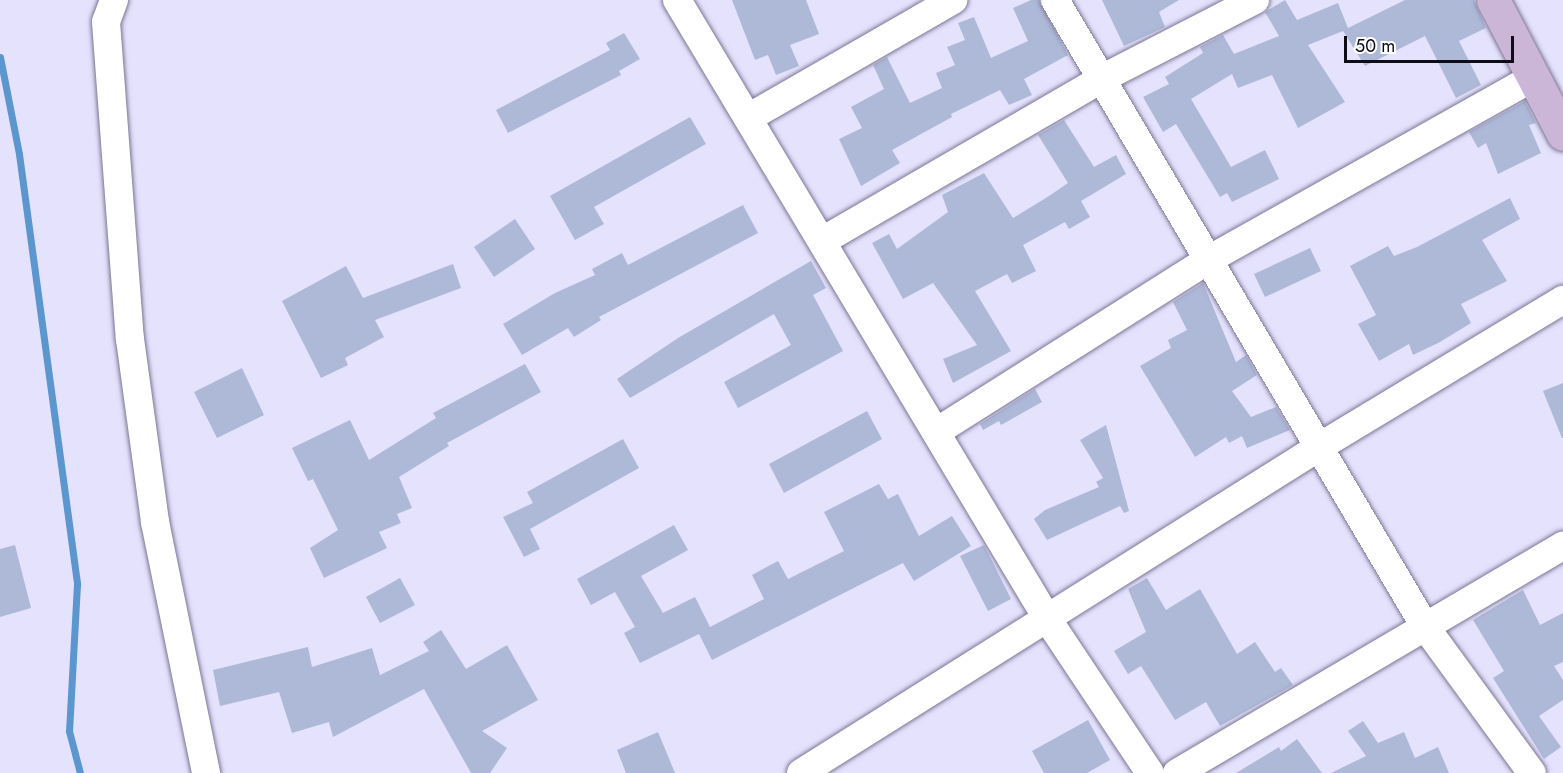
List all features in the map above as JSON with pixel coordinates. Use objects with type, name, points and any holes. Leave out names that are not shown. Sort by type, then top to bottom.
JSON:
[{"type":"main road","points":[[1493,0],[1534,76],[1560,118]]},
{"type":"street","points":[[114,0],[106,22],[130,339],[155,522],[206,773]]},
{"type":"street","points":[[748,118],[953,0]]},
{"type":"street","points":[[1055,0],[1424,625],[1532,773]]},
{"type":"street","points":[[822,242],[1103,78],[1255,0]]},
{"type":"street","points":[[681,1],[748,118],[1048,620],[1150,773]]},
{"type":"street","points":[[936,432],[1208,260],[1534,76]]},
{"type":"street","points":[[807,771],[1320,447],[1563,300]]},
{"type":"street","points":[[1178,773],[1424,625],[1563,546]]},
{"type":"building","points":[[732,0],[806,0],[819,34],[790,45],[799,66],[776,75],[768,55],[755,60]]},
{"type":"building","points":[[1031,0],[1039,0],[1068,55],[1024,79],[1032,95],[1009,105],[1000,90],[951,114],[952,117],[892,150],[900,163],[861,186],[839,139],[862,128],[851,107],[884,89],[873,65],[887,57],[910,103],[942,88],[936,73],[955,65],[947,47],[965,40],[958,23],[974,17],[991,58],[1028,41],[1013,8]]},
{"type":"building","points":[[1102,0],[1179,0],[1159,12],[1165,27],[1124,46]]},
{"type":"building","points":[[1285,0],[1297,20],[1338,3],[1348,28],[1405,0],[1474,0],[1486,28],[1459,41],[1481,85],[1456,98],[1425,36],[1365,66],[1343,31],[1308,45],[1345,102],[1298,128],[1272,75],[1238,88],[1232,74],[1191,99],[1231,167],[1265,150],[1279,179],[1232,202],[1227,193],[1220,197],[1176,124],[1163,132],[1143,97],[1169,84],[1165,77],[1203,53],[1200,47],[1223,35],[1234,54],[1279,36],[1265,12]]},
{"type":"building","points":[[624,33],[640,59],[619,71],[621,75],[508,133],[496,110],[610,50],[606,43]]},
{"type":"building","points":[[1525,101],[1536,123],[1529,125],[1541,153],[1498,174],[1486,143],[1478,148],[1469,132]]},
{"type":"building","points":[[690,117],[706,144],[594,207],[604,224],[575,240],[550,196]]},
{"type":"building","points":[[1064,120],[1094,167],[1116,155],[1126,174],[1081,201],[1090,217],[1069,229],[1065,222],[1023,245],[1036,271],[1012,283],[1007,274],[975,291],[1011,351],[953,383],[943,359],[977,345],[933,283],[903,299],[872,243],[889,234],[897,249],[948,212],[942,195],[984,173],[1013,218],[1049,196],[1068,183],[1038,135]]},
{"type":"building","points":[[1510,198],[1520,219],[1482,240],[1507,281],[1461,304],[1471,323],[1413,355],[1409,344],[1379,361],[1358,324],[1376,315],[1350,266],[1388,246],[1394,256],[1417,247]]},
{"type":"building","points":[[743,205],[758,233],[599,317],[601,320],[574,337],[568,328],[522,355],[503,324],[555,293],[595,275],[592,269],[622,253],[628,265]]},
{"type":"building","points":[[515,219],[535,249],[494,277],[474,247]]},
{"type":"building","points":[[1310,248],[1321,271],[1265,297],[1254,274]]},
{"type":"building","points":[[811,261],[826,288],[813,295],[843,351],[738,408],[724,382],[791,345],[774,314],[630,398],[617,379],[678,338]]},
{"type":"building","points":[[453,264],[461,288],[375,320],[384,337],[345,358],[348,365],[321,378],[282,301],[346,266],[363,298]]},
{"type":"building","points":[[1203,283],[1236,362],[1246,355],[1257,375],[1232,391],[1251,417],[1276,407],[1290,430],[1247,448],[1242,436],[1229,443],[1226,437],[1195,457],[1140,366],[1171,348],[1168,340],[1187,330],[1173,302]]},
{"type":"building","points":[[525,364],[541,392],[447,443],[449,446],[399,477],[412,508],[397,514],[401,523],[379,532],[387,548],[324,578],[310,548],[338,530],[313,479],[308,481],[292,448],[350,420],[369,460],[436,418],[433,413]]},
{"type":"building","points":[[242,368],[264,415],[217,438],[194,392]]},
{"type":"building","points":[[1563,383],[1563,438],[1562,438],[1543,391]]},
{"type":"building","points":[[1035,389],[1042,402],[1001,425],[999,421],[983,430],[980,424]]},
{"type":"building","points":[[867,411],[882,439],[784,493],[769,464]]},
{"type":"building","points":[[1106,425],[1129,511],[1124,513],[1120,506],[1047,540],[1034,519],[1045,510],[1099,487],[1096,482],[1103,478],[1080,440]]},
{"type":"building","points":[[623,439],[639,468],[530,529],[540,549],[524,557],[503,517],[533,503],[527,492]]},
{"type":"building","points":[[879,484],[888,499],[898,494],[919,536],[952,516],[971,546],[914,581],[903,563],[712,660],[699,634],[640,663],[624,633],[635,627],[615,592],[591,605],[577,579],[674,525],[688,550],[641,576],[663,613],[695,597],[710,627],[764,599],[752,575],[778,561],[788,579],[844,551],[824,512]]},
{"type":"building","points":[[15,545],[31,608],[0,617],[0,549]]},
{"type":"building","points":[[984,545],[1011,599],[988,611],[960,556]]},
{"type":"building","points":[[400,578],[415,605],[380,623],[366,597]]},
{"type":"building","points":[[1147,578],[1166,610],[1200,589],[1237,654],[1255,642],[1275,672],[1281,668],[1293,685],[1220,726],[1206,702],[1175,720],[1141,666],[1128,674],[1114,651],[1146,632],[1128,589]]},
{"type":"building","points":[[1523,590],[1540,625],[1563,613],[1563,662],[1554,666],[1563,680],[1563,700],[1539,716],[1561,747],[1544,759],[1493,678],[1504,671],[1473,620]]},
{"type":"building","points":[[441,630],[466,669],[507,645],[538,700],[482,731],[507,748],[490,773],[471,773],[424,689],[333,737],[329,722],[292,733],[279,692],[220,706],[213,670],[308,647],[312,667],[372,648],[380,675],[429,651],[423,642]]},
{"type":"building","points":[[1088,720],[1110,760],[1087,773],[1044,773],[1032,751]]},
{"type":"building","points":[[1363,721],[1378,743],[1404,732],[1415,758],[1438,747],[1449,773],[1331,773],[1366,756],[1348,731]]},
{"type":"building","points":[[658,732],[675,773],[626,773],[617,750]]},
{"type":"building","points":[[1297,739],[1322,773],[1236,773],[1279,747],[1281,751]]},
{"type":"waterway","points":[[0,57],[19,154],[77,584],[69,731],[80,773]]}]
